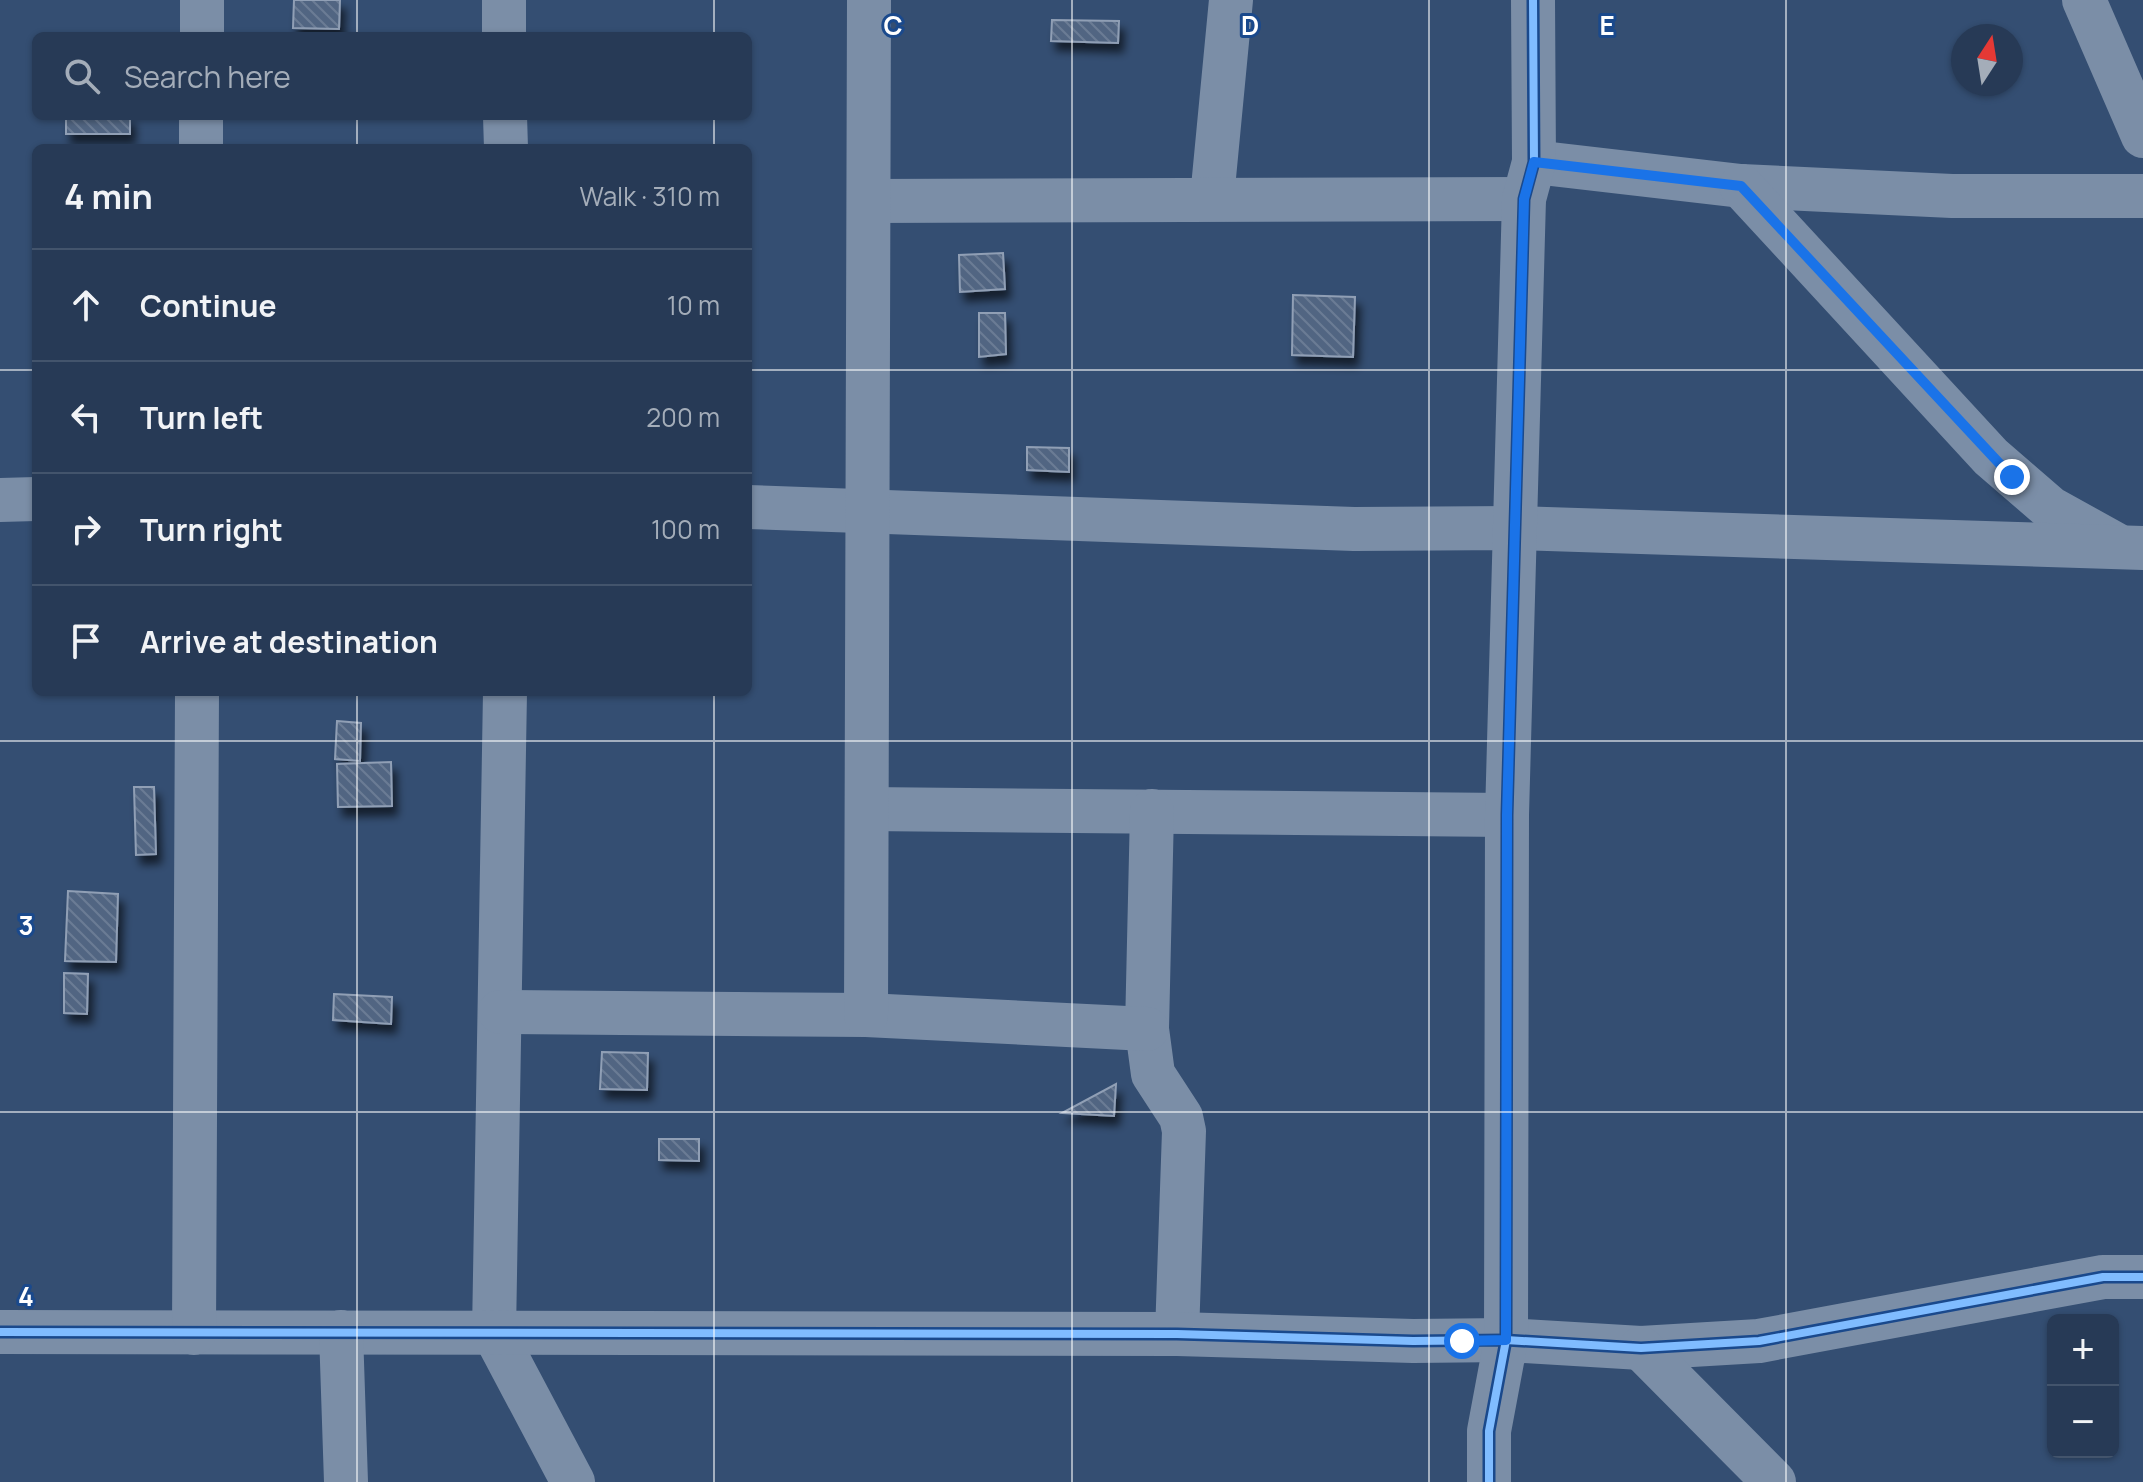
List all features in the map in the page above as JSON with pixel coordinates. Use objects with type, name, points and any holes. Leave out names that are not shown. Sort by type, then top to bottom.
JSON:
[{"type":"street","points":[[202,0],[202,32]]},
{"type":"street","points":[[504,0],[504,32]]},
{"type":"street","points":[[866,1015],[869,0]]},
{"type":"street","points":[[1212,198],[1231,0]]},
{"type":"street","points":[[1489,1482],[1489,1431],[1506,1340],[1507,815],[1533,0]]},
{"type":"street","points":[[2084,0],[2143,136]]},
{"type":"street","points":[[201,120],[201,144]]},
{"type":"street","points":[[505,120],[506,144]]},
{"type":"street","points":[[870,201],[1212,198],[1529,181],[1741,186],[1952,196],[2143,196]]},
{"type":"street","points":[[1741,186],[2012,477],[2050,508],[2136,554]]},
{"type":"street","points":[[0,500],[32,499]]},
{"type":"street","points":[[752,507],[1354,529],[1514,528],[2136,554]]},
{"type":"street","points":[[194,1333],[197,696]]},
{"type":"street","points":[[505,696],[494,1333],[573,1482]]},
{"type":"street","points":[[867,809],[1507,815]]},
{"type":"street","points":[[1152,811],[1147,1029],[1153,1074],[1181,1117],[1184,1131],[1177,1334]]},
{"type":"street","points":[[500,1012],[866,1015],[1147,1029]]},
{"type":"street","points":[[0,1332],[1177,1334],[1413,1341],[1506,1340],[1641,1348],[1759,1341],[2103,1277],[2143,1277]]},
{"type":"street","points":[[341,1332],[346,1482]]},
{"type":"street","points":[[1641,1348],[1774,1482]]},
{"type":"building","points":[[294,0],[340,0],[339,29],[293,28]]},
{"type":"building","points":[[1052,20],[1119,21],[1118,43],[1051,41]]},
{"type":"building","points":[[66,120],[130,120],[130,134],[66,134]]},
{"type":"building","points":[[1003,253],[1005,289],[960,292],[959,255]]},
{"type":"building","points":[[1293,295],[1355,297],[1353,357],[1292,355]]},
{"type":"building","points":[[979,313],[1005,313],[1006,354],[979,357]]},
{"type":"building","points":[[1027,447],[1069,448],[1069,472],[1027,470]]},
{"type":"building","points":[[337,721],[361,723],[360,761],[335,759]]},
{"type":"building","points":[[391,762],[392,806],[338,807],[337,764]]},
{"type":"building","points":[[134,787],[154,787],[156,854],[136,855]]},
{"type":"building","points":[[68,891],[118,894],[116,962],[65,961]]},
{"type":"building","points":[[64,973],[88,974],[87,1014],[64,1013]]},
{"type":"building","points":[[334,994],[392,997],[391,1024],[333,1020]]},
{"type":"building","points":[[602,1052],[648,1053],[647,1090],[600,1089]]},
{"type":"building","points":[[1116,1084],[1114,1116],[1062,1113]]},
{"type":"building","points":[[659,1139],[699,1139],[699,1161],[659,1160]]},
{"type":"cycle path","points":[[1489,1482],[1489,1431],[1506,1340],[1507,815],[1524,199],[1534,162],[1533,0]]},
{"type":"cycle path","points":[[0,1332],[1177,1334],[1413,1341],[1506,1340],[1641,1348],[1759,1341],[2103,1277],[2143,1277]]},
{"type":"route","points":[[1462,1341],[1506,1340],[1504,1087],[1507,815],[1524,199],[1534,162],[1741,186],[2012,477]]}]
